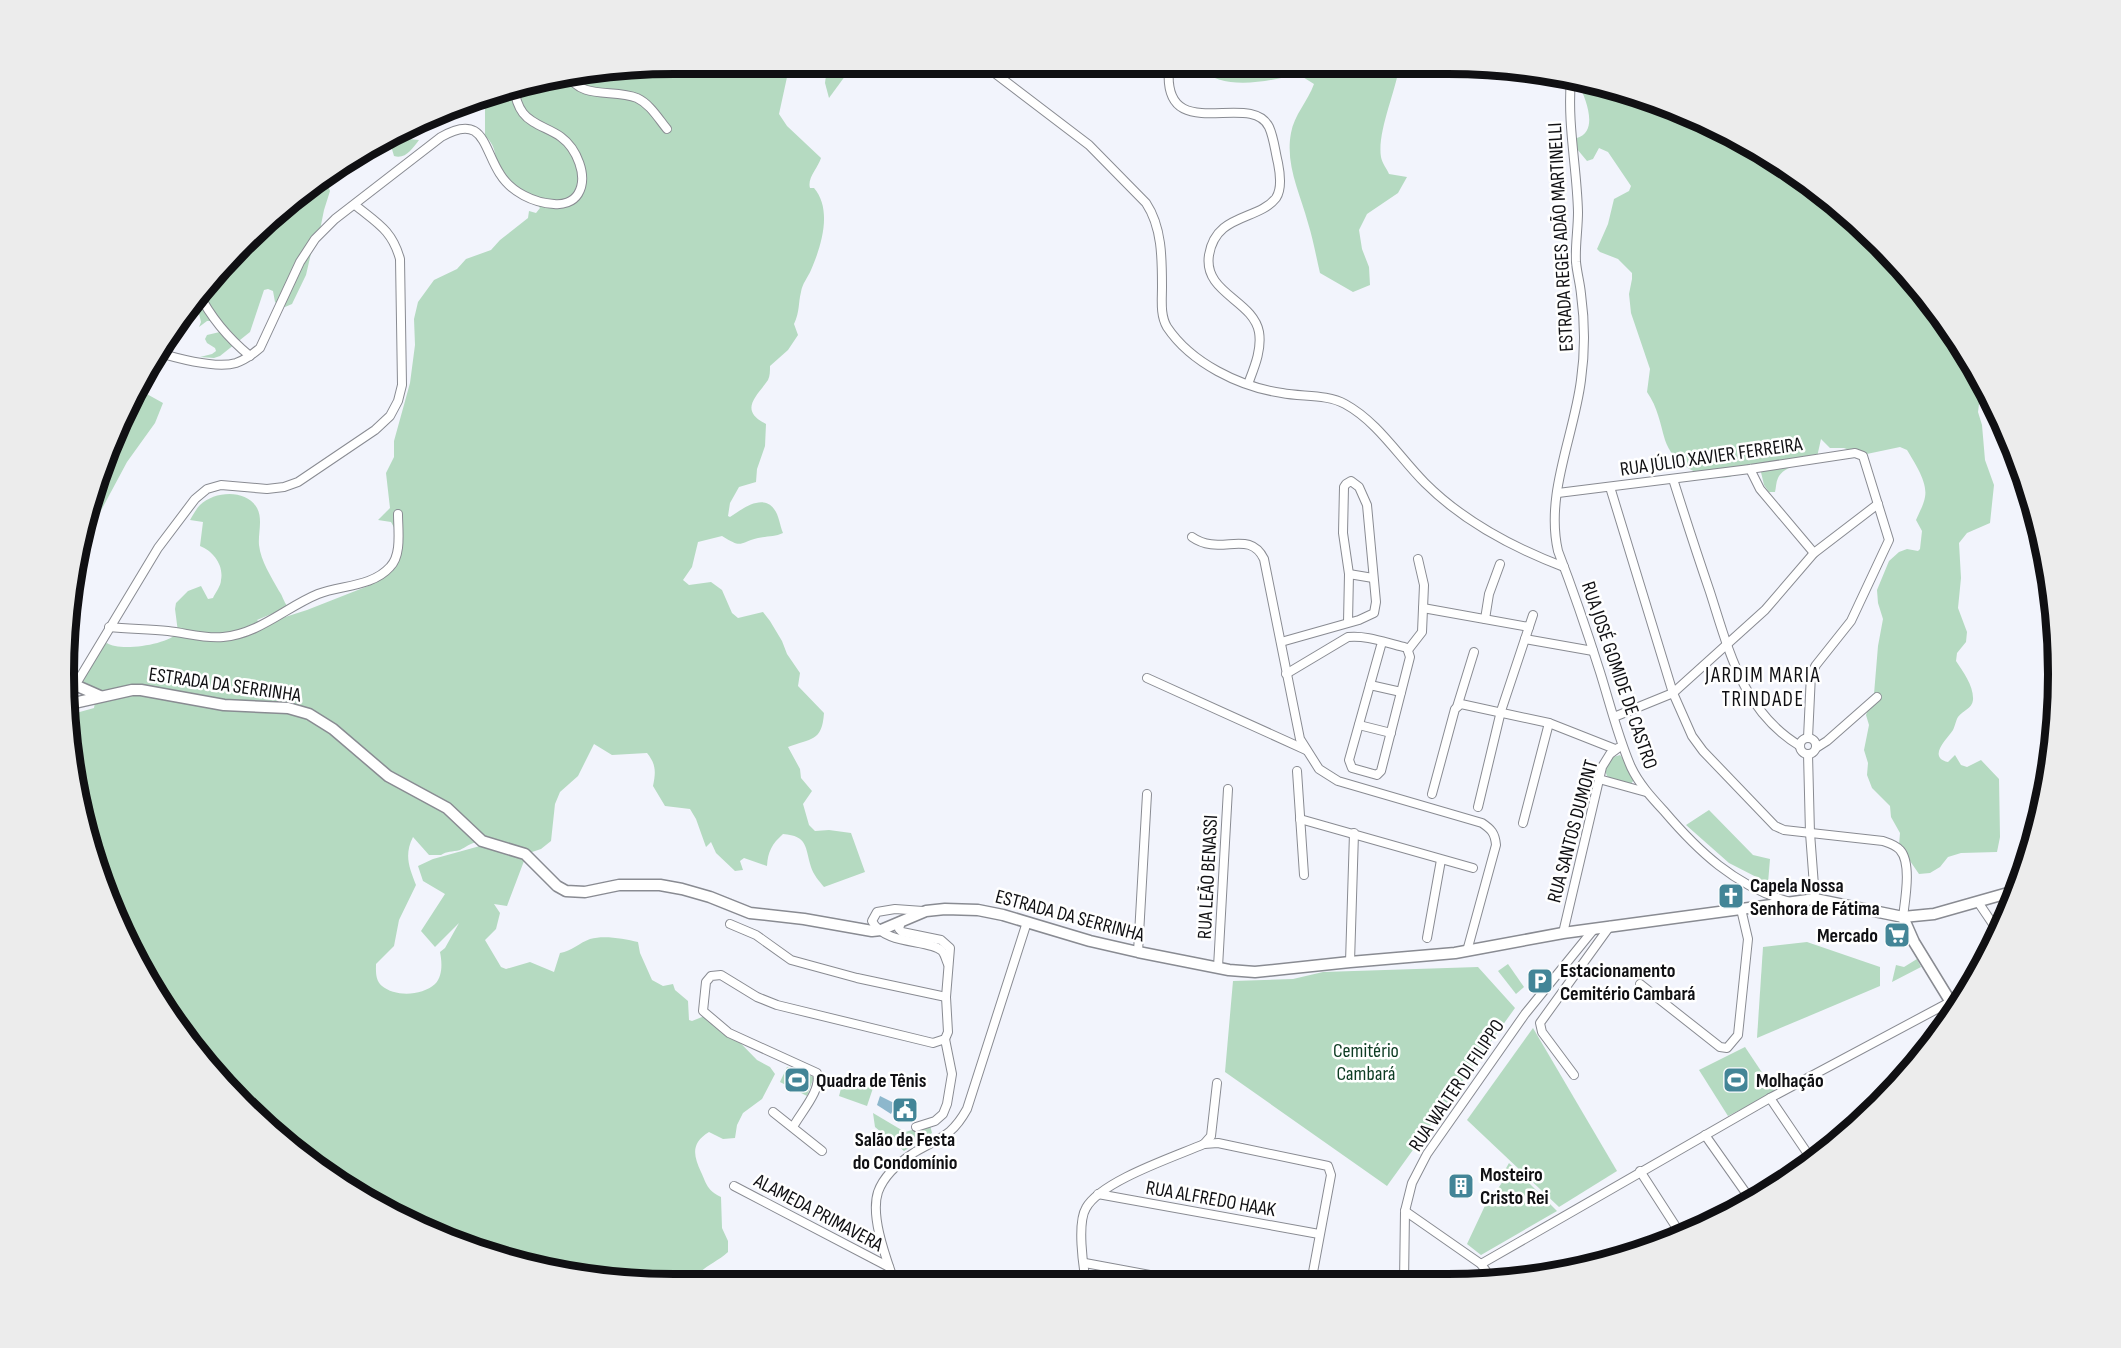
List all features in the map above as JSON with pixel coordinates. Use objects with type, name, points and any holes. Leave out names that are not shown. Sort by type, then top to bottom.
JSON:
[{"type":"street","points":[[996,74],[1089,145],[1153,213],[1158,228],[1162,265],[1162,310],[1167,327],[1186,348],[1215,370],[1248,384],[1281,393],[1327,398],[1355,409],[1375,427],[1424,482],[1450,507],[1514,545],[1564,567]]},
{"type":"street","points":[[1169,74],[1170,88],[1176,100],[1184,108],[1193,113],[1206,114],[1251,113],[1268,125],[1273,138],[1280,171],[1280,189],[1267,205],[1228,224],[1212,245],[1209,257],[1210,270],[1215,281],[1224,292],[1251,315],[1259,330],[1260,342],[1257,358],[1248,384]]},
{"type":"street","points":[[573,83],[582,89],[593,92],[625,94],[638,99],[649,106],[667,129]]},
{"type":"street","name":"ESTRADA REGES ADÃO MARTINELLI","points":[[1564,567],[1555,539],[1555,512],[1557,493],[1576,408],[1585,342],[1576,262],[1578,211],[1571,87]]},
{"type":"street","points":[[166,354],[223,365],[237,363],[250,356],[260,348],[300,262],[315,239],[335,219],[453,130],[465,128],[483,138],[499,174],[508,184],[524,195],[542,203],[558,205],[571,201],[578,193],[582,181],[580,165],[571,147],[561,137],[529,120],[522,112],[515,95]]},
{"type":"street","points":[[74,684],[173,525],[195,499],[207,489],[221,485],[267,489],[298,482],[375,430],[390,416],[398,401],[402,386],[400,259],[395,242],[385,229],[354,205]]},
{"type":"street","points":[[203,302],[215,322],[233,342],[250,356]]},
{"type":"street","name":"RUA JÚLIO XAVIER FERREIRA","points":[[1557,493],[1750,469],[1855,453],[1863,456],[1866,461],[1878,504]]},
{"type":"street","points":[[1750,469],[1760,489],[1814,553]]},
{"type":"street","points":[[1672,479],[1734,664],[1755,704],[1769,722],[1808,754]]},
{"type":"street","points":[[1281,642],[1348,622],[1359,621],[1374,613],[1376,602],[1367,506],[1359,486],[1351,481],[1344,487],[1342,533],[1349,574],[1348,622]]},
{"type":"street","points":[[1610,487],[1673,693],[1692,736],[1703,751],[1775,826],[1784,830],[1883,841],[1901,850],[1907,865],[1904,917],[1914,942],[1950,1002]]},
{"type":"street","points":[[1614,717],[1673,693],[1765,610],[1814,553],[1878,504],[1889,540],[1887,547],[1851,621],[1810,674],[1808,738]]},
{"type":"street","points":[[109,627],[220,638],[256,629],[287,609],[319,594],[370,581],[382,575],[392,566],[396,557],[398,514]]},
{"type":"street","points":[[1192,537],[1201,544],[1210,546],[1246,544],[1253,545],[1260,551],[1264,559],[1300,739],[1319,769],[1338,781],[1482,823],[1491,829],[1496,845],[1467,951]]},
{"type":"street","points":[[1408,650],[1422,632],[1424,585],[1418,559]]},
{"type":"street","points":[[1485,619],[1500,564]]},
{"type":"street","name":"RUA JOSÉ GOMIDE DE CASTRO","points":[[1564,567],[1631,767],[1647,792],[1687,838],[1716,864],[1748,886],[1791,903]]},
{"type":"street","points":[[1349,574],[1373,578]]},
{"type":"street","points":[[1423,608],[1529,627]]},
{"type":"street","points":[[1478,807],[1501,711],[1533,615]]},
{"type":"street","points":[[1286,674],[1348,637],[1357,636],[1404,647],[1408,650],[1410,657],[1381,771],[1374,775],[1352,768],[1349,764],[1382,642]]},
{"type":"street","points":[[1524,639],[1593,651]]},
{"type":"street","points":[[1432,794],[1474,652]]},
{"type":"street","points":[[1147,678],[1306,750]]},
{"type":"street","points":[[1370,685],[1401,692]]},
{"type":"street","points":[[74,690],[103,697]]},
{"type":"street","name":"ESTRADA DA SERRINHA","points":[[75,702],[141,690],[224,705],[288,708],[309,714],[333,729],[388,776],[447,808],[482,841],[525,854],[557,886],[566,891],[585,892],[620,885],[660,885],[710,897],[750,912],[872,931],[881,930],[926,911],[978,910],[1138,952],[1256,972],[1467,951],[1563,933],[1815,899]]},
{"type":"street","points":[[1808,754],[1827,741],[1877,697]]},
{"type":"street","points":[[1456,707],[1467,704],[1549,723],[1615,749]]},
{"type":"street","points":[[1523,823],[1549,723]]},
{"type":"street","points":[[1359,725],[1390,733]]},
{"type":"street","points":[[1800,746],[1804,739],[1808,738]]},
{"type":"street","points":[[1808,738],[1815,741],[1816,748]]},
{"type":"street","name":"RUA SANTOS DUMONT","points":[[1563,933],[1602,767],[1615,749],[1624,746]]},
{"type":"street","points":[[1808,754],[1815,899],[1904,917],[1934,914],[2006,894]]},
{"type":"street","points":[[1297,771],[1305,875]]},
{"type":"street","name":"RUA JOSÉ GOMIDE DE CASTRO","points":[[1599,779],[1647,792]]},
{"type":"street","name":"RUA LEÃO BENASSI","points":[[1218,967],[1228,789]]},
{"type":"street","points":[[1138,952],[1147,794]]},
{"type":"street","points":[[1300,819],[1473,868]]},
{"type":"street","points":[[1350,962],[1354,833]]},
{"type":"street","points":[[1427,938],[1441,860]]},
{"type":"street","points":[[1978,902],[1993,924]]},
{"type":"street","points":[[926,911],[895,909],[877,912],[872,921],[881,930],[898,939],[937,948],[943,952],[949,966]]},
{"type":"street","points":[[1640,984],[1720,1047],[1727,1048],[1738,1035],[1748,939],[1741,909]]},
{"type":"street","points":[[901,922],[899,929],[902,932],[941,940],[950,948],[946,998],[948,1032],[945,1039],[952,1074],[947,1104],[943,1114],[935,1121],[916,1127]]},
{"type":"street","points":[[892,1274],[880,1238],[877,1212],[878,1193],[888,1174],[913,1154],[945,1136],[958,1125],[967,1109],[1027,922]]},
{"type":"street","points":[[730,924],[756,935],[791,960],[946,998]]},
{"type":"street","points":[[1574,1075],[1542,1032],[1540,1023],[1610,927]]},
{"type":"street","name":"RUA WALTER DI FILIPPO","points":[[1406,1274],[1405,1211],[1412,1183],[1426,1154],[1525,1014],[1594,929]]},
{"type":"street","points":[[793,1127],[816,1088],[819,1076],[817,1073],[729,1033],[703,1011],[706,982],[711,976],[721,975],[757,997],[777,1005],[933,1043],[945,1039]]},
{"type":"street","points":[[1481,1264],[1770,1098],[1946,1008]]},
{"type":"street","points":[[1204,1144],[1211,1136],[1217,1083]]},
{"type":"street","points":[[1770,1098],[1808,1154]]},
{"type":"street","points":[[773,1112],[822,1151]]},
{"type":"street","points":[[1705,1135],[1747,1194]]},
{"type":"street","points":[[1085,1274],[1081,1223],[1085,1208],[1098,1194],[1115,1182],[1204,1144],[1218,1143],[1328,1166],[1331,1175],[1312,1274]]},
{"type":"street","points":[[1640,1171],[1677,1229]]},
{"type":"street","name":"ALAMEDA PRIMAVERA","points":[[735,1186],[889,1267]]},
{"type":"street","name":"RUA ALFREDO HAAK","points":[[1098,1194],[1319,1234]]},
{"type":"street","points":[[1405,1211],[1481,1264],[1486,1273]]},
{"type":"street","points":[[1084,1263],[1144,1274]]},
{"type":"green space","points":[[788,74],[779,114],[787,126],[821,158],[809,184],[810,188],[814,188],[820,197],[823,207],[823,229],[815,261],[802,289],[794,324],[798,335],[788,350],[770,366],[768,380],[752,403],[753,413],[766,424],[765,446],[757,469],[756,482],[739,487],[730,503],[728,516],[752,504],[769,504],[776,511],[783,533],[740,544],[722,536],[698,542],[692,567],[683,580],[689,585],[711,582],[722,590],[732,613],[738,618],[763,612],[770,621],[800,673],[798,686],[824,713],[821,729],[814,738],[788,747],[800,769],[801,778],[812,791],[803,804],[809,825],[815,831],[851,833],[865,872],[824,887],[813,872],[806,848],[801,840],[783,834],[771,848],[767,866],[744,858],[740,861],[743,870],[735,871],[716,853],[711,842],[706,847],[690,809],[665,806],[653,786],[654,768],[647,753],[612,755],[594,744],[578,776],[560,792],[555,804],[551,841],[541,849],[529,853],[478,842],[460,850],[441,855],[429,855],[413,837],[408,861],[416,885],[399,920],[394,946],[376,964],[378,981],[387,990],[409,994],[430,988],[441,973],[440,952],[445,948],[459,923],[435,947],[421,931],[445,894],[423,881],[418,866],[433,859],[480,846],[514,854],[524,861],[507,906],[494,904],[500,913],[496,929],[485,940],[501,967],[506,969],[530,962],[554,972],[560,953],[590,939],[608,937],[638,942],[640,953],[652,980],[663,986],[673,984],[675,990],[688,1001],[689,1020],[714,1016],[757,1060],[770,1067],[775,1074],[762,1099],[743,1113],[737,1125],[735,1138],[723,1139],[709,1132],[696,1145],[696,1160],[706,1184],[721,1197],[722,1228],[728,1241],[728,1252],[699,1274],[635,1273],[596,1269],[557,1263],[481,1243],[408,1213],[340,1173],[308,1150],[249,1099],[198,1040],[175,1008],[135,940],[119,904],[105,867],[85,791],[75,713],[94,708],[96,695],[77,681],[101,646],[107,643],[122,647],[144,646],[173,637],[178,632],[176,603],[188,591],[201,586],[208,599],[213,598],[221,582],[221,569],[213,555],[200,546],[203,522],[190,520],[206,500],[222,495],[238,495],[252,502],[259,512],[259,545],[262,557],[288,607],[257,620],[267,620],[265,628],[282,618],[368,586],[380,578],[394,554],[396,531],[391,522],[378,520],[390,508],[386,473],[394,457],[394,441],[410,383],[415,345],[414,319],[418,302],[434,280],[457,269],[466,259],[491,250],[528,218],[529,211],[536,213],[540,208],[521,190],[497,178],[494,150],[485,136],[485,104],[557,85],[635,75]]},
{"type":"green space","points":[[826,74],[847,74],[829,98],[825,83]]},
{"type":"green space","points":[[1298,74],[1247,83],[1221,80],[1209,75]]},
{"type":"green space","points":[[1298,74],[1398,74],[1380,147],[1382,161],[1389,174],[1407,177],[1398,193],[1367,214],[1359,230],[1362,249],[1369,267],[1370,285],[1353,292],[1320,273],[1310,229],[1294,179],[1290,156],[1291,133],[1314,84]]},
{"type":"green space","points":[[1581,89],[1640,105],[1677,119],[1747,154],[1813,198],[1872,249],[1898,278],[1946,340],[1980,397],[1978,412],[1982,425],[1985,460],[1994,485],[1990,523],[1967,533],[1959,543],[1961,578],[1958,608],[1967,632],[1966,642],[1957,653],[1956,661],[1970,684],[1973,700],[1971,705],[1958,717],[1953,730],[1940,748],[1939,756],[1948,762],[1955,755],[1961,765],[1967,767],[1981,760],[1999,779],[2000,837],[1997,852],[1961,853],[1948,857],[1940,867],[1930,873],[1919,874],[1899,845],[1900,833],[1891,817],[1890,806],[1872,788],[1867,775],[1868,763],[1864,750],[1869,725],[1866,715],[1874,694],[1883,619],[1877,590],[1889,561],[1899,552],[1907,549],[1918,551],[1920,549],[1922,531],[1916,520],[1924,503],[1925,491],[1917,466],[1907,450],[1900,447],[1862,455],[1844,448],[1830,448],[1821,439],[1817,457],[1785,470],[1778,478],[1775,492],[1769,492],[1764,485],[1760,468],[1744,470],[1729,477],[1719,478],[1699,474],[1675,457],[1665,440],[1656,410],[1647,392],[1650,369],[1631,313],[1629,294],[1632,273],[1618,259],[1597,249],[1608,224],[1614,199],[1629,191],[1631,186],[1608,152],[1599,148],[1593,159],[1587,161],[1577,149],[1577,138],[1584,135],[1588,129],[1589,114]]},
{"type":"green space","points":[[406,136],[408,139],[419,140],[405,155],[394,156],[391,145]]},
{"type":"green space","points":[[327,184],[330,191],[318,240],[312,249],[306,275],[292,304],[285,307],[280,306],[275,302],[273,291],[264,290],[250,332],[220,356],[200,357],[216,351],[207,343],[205,339],[207,335],[224,331],[218,321],[207,321],[199,327],[201,322],[198,308],[251,248],[278,223]]},
{"type":"green space","points":[[144,392],[163,403],[155,423],[127,462],[92,527],[105,481],[119,444]]},
{"type":"green space","points":[[2000,440],[2010,466],[2005,456]]},
{"type":"green space","points":[[1620,755],[1628,765],[1634,780],[1630,785],[1607,776],[1604,768],[1610,758]]},
{"type":"green space","points":[[1709,810],[1753,855],[1770,859],[1768,883],[1729,863],[1686,825]]},
{"type":"green space","points":[[1807,942],[1880,967],[1880,986],[1757,1038],[1763,947]]},
{"type":"green space","points":[[1917,959],[1921,967],[1892,982],[1896,965],[1904,967]]},
{"type":"green space","points":[[1508,964],[1524,987],[1516,994],[1498,971]]},
{"type":"green space","name":"Cemitério Cambará","points":[[1478,967],[1515,1008],[1387,1186],[1225,1072],[1233,981],[1293,979],[1323,972]]},
{"type":"green space","points":[[1533,1028],[1617,1171],[1559,1207],[1467,1120]]},
{"type":"green space","name":"Molhação","points":[[1745,1047],[1775,1092],[1728,1116],[1699,1070]]},
{"type":"green space","name":"Quadra de Tênis","points":[[787,1067],[814,1077],[807,1096],[780,1082]]},
{"type":"green space","points":[[843,1081],[873,1088],[867,1106],[839,1096]]},
{"type":"green space","points":[[873,1113],[905,1132],[930,1125],[932,1133],[904,1151],[875,1127]]},
{"type":"green space","points":[[1509,1163],[1557,1211],[1481,1255],[1467,1244],[1490,1195],[1495,1193],[1503,1181],[1501,1177]]},
{"type":"water","points":[[880,1096],[896,1104],[891,1114],[877,1105]]},
{"type":"place","name":"Capela Nossa Senhora de Fátima","points":[[1731,896]]},
{"type":"place","name":"Mercado","points":[[1897,935]]},
{"type":"place","name":"Estacionamento Cemitério Cambará","points":[[1540,981]]},
{"type":"place","name":"Quadra de Tênis","points":[[797,1080]]},
{"type":"place","name":"Molhação","points":[[1736,1080]]},
{"type":"place","name":"Salão de Festa do Condomínio","points":[[905,1110]]},
{"type":"place","name":"Mosteiro Cristo Rei","points":[[1461,1186]]},
{"type":"district","name":"JARDIM MARIA TRINDADE","points":[[1763,687]]}]
